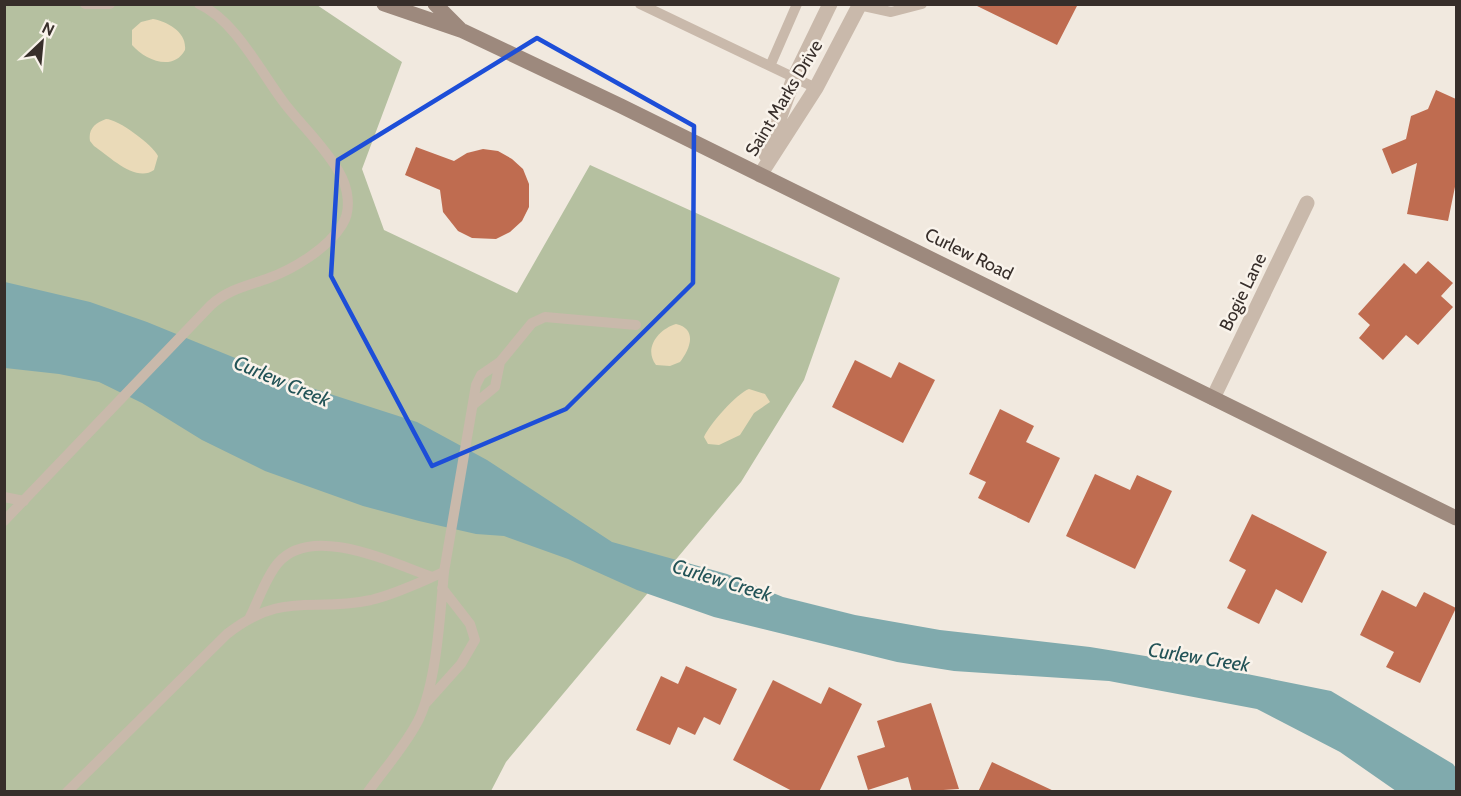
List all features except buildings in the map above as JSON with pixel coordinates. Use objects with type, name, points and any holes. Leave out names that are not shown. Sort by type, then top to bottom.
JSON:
[{"type":"main road","name":"Curlew Road","points":[[384,4],[463,31],[958,270],[1456,518]]},
{"type":"main road","name":"Curlew Road","points":[[435,4],[463,31]]},
{"type":"street","name":"Saint Marks Drive","points":[[760,175],[794,78],[830,4]]},
{"type":"street","name":"Saint Marks Drive","points":[[760,175],[816,88],[860,5]]},
{"type":"street","name":"Bogie Lane","points":[[1213,398],[1307,203]]},
{"type":"lane","points":[[85,4],[110,4]]},
{"type":"lane","points":[[4,520],[93,431],[204,312],[231,290],[277,274],[323,245],[342,225],[347,213],[348,199],[339,172],[238,38],[218,16],[199,4]]},
{"type":"lane","points":[[640,4],[816,88]]},
{"type":"lane","points":[[770,66],[797,4]]},
{"type":"lane","points":[[860,5],[891,12],[922,4]]},
{"type":"lane","points":[[425,704],[444,567],[477,380],[485,371],[500,362],[531,323],[545,317],[636,326]]},
{"type":"lane","points":[[473,407],[495,387],[500,362]]},
{"type":"lane","points":[[4,497],[24,501]]},
{"type":"lane","points":[[250,617],[278,563],[289,554],[311,544],[347,549],[432,577]]},
{"type":"lane","points":[[68,792],[227,634],[250,617],[286,605],[371,600],[432,577],[444,567]]},
{"type":"lane","points":[[368,792],[403,745],[425,704],[467,656],[475,640],[470,624],[442,588]]},
{"type":"highlighted area","points":[[537,38],[694,126],[693,283],[566,409],[432,466],[331,276],[338,160]]},
{"type":"green space","points":[[5,5],[317,5],[402,62],[362,169],[384,230],[517,293],[590,165],[840,278],[804,380],[741,482],[506,762],[491,791],[5,792]]},
{"type":"sand","points":[[153,19],[170,25],[180,33],[185,50],[180,57],[166,62],[151,59],[132,45],[132,30],[141,22]]},
{"type":"sand","points":[[106,119],[143,139],[155,151],[158,156],[154,170],[147,173],[131,171],[94,146],[90,141],[91,130]]},
{"type":"sand","points":[[676,324],[687,330],[690,335],[687,351],[680,362],[670,366],[656,365],[652,359],[652,346],[664,330]]},
{"type":"sand","points":[[749,389],[765,394],[770,402],[754,413],[740,435],[719,445],[708,444],[704,437],[711,425],[731,403]]},
{"type":"water","name":"Curlew Creek","points":[[5,282],[90,302],[147,322],[299,384],[417,422],[487,460],[612,542],[727,574],[783,597],[855,615],[940,630],[1090,647],[1207,666],[1331,691],[1453,764],[1456,768],[1456,791],[1396,791],[1340,752],[1257,709],[1109,681],[954,671],[897,662],[714,617],[637,590],[568,559],[504,536],[476,534],[363,506],[265,471],[202,440],[142,403],[99,382],[59,374],[5,368]]}]
